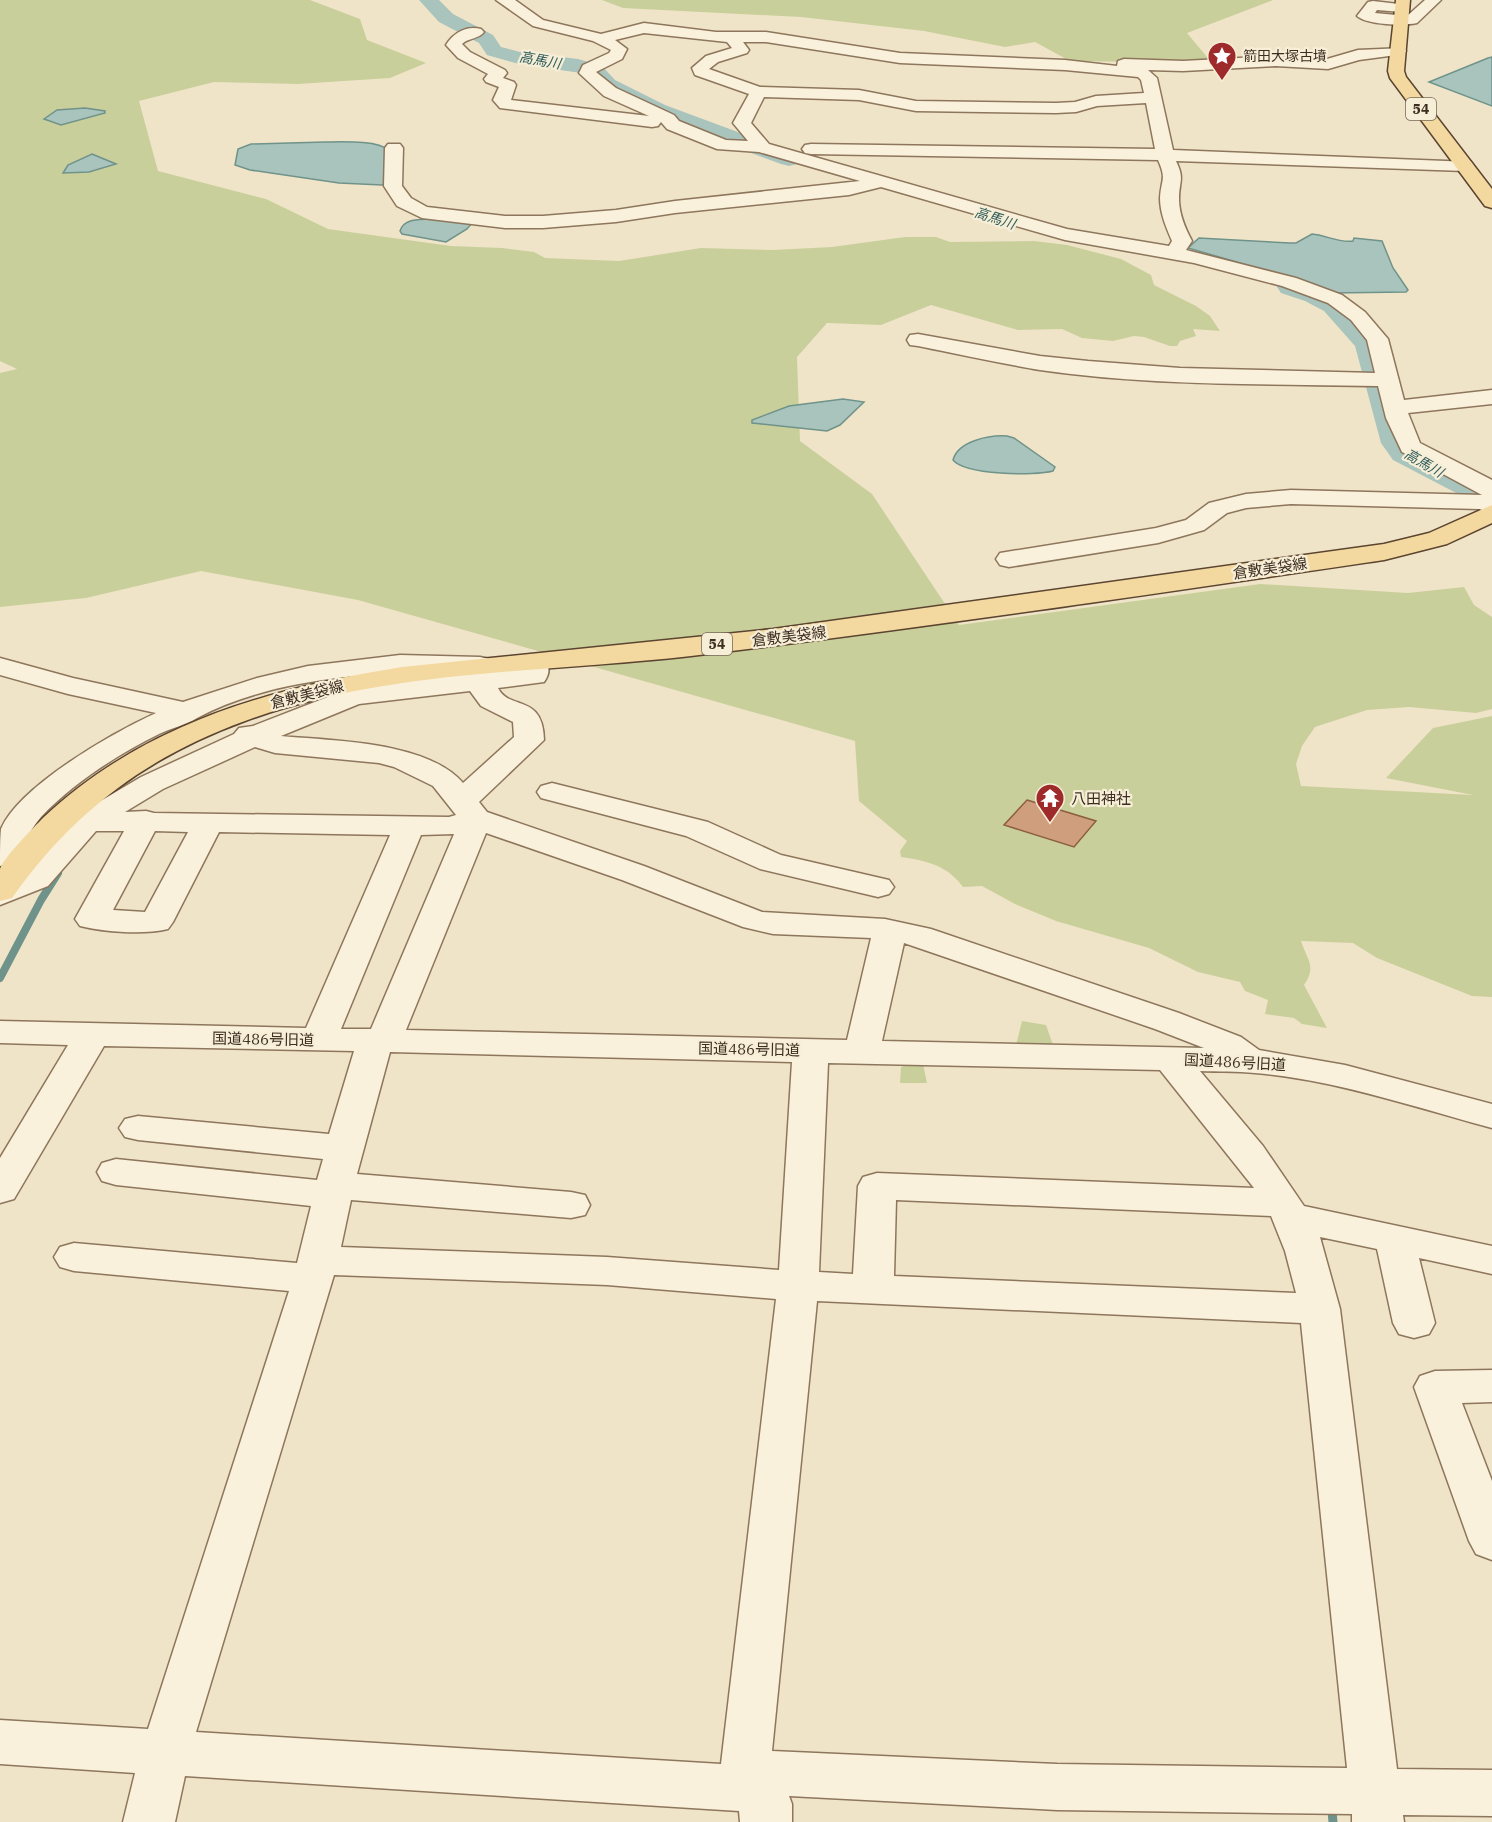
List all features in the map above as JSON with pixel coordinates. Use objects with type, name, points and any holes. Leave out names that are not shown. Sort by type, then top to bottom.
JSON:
[{"type":"main road","name":"54","points":[[1402,13],[1396,71],[1398,78],[1492,202]]},
{"type":"main road","name":"倉敷美袋線","points":[[534,663],[681,649],[937,618],[1384,552],[1438,539],[1492,513]]},
{"type":"main road","name":"倉敷美袋線","points":[[0,893],[32,845],[76,802],[131,764],[194,732],[237,714],[325,688],[400,674],[493,674]]},
{"type":"street","points":[[504,0],[539,23],[599,39],[619,49],[613,58],[589,68],[587,73],[610,92],[668,119],[673,125]]},
{"type":"street","points":[[1402,13],[1412,20],[1434,0]]},
{"type":"street","points":[[599,39],[644,28],[732,37],[766,37],[900,58],[1065,65],[1142,73],[1149,78],[1165,155],[1174,176],[1168,192],[1172,218],[1182,241],[1174,252]]},
{"type":"street","points":[[476,32],[455,41],[454,45],[464,55],[499,73],[492,80],[508,85],[501,99],[506,104],[673,125],[723,145],[768,149],[1165,155],[1465,166]]},
{"type":"street","points":[[732,37],[741,50],[712,59],[700,68],[701,72],[758,92],[859,95],[916,106],[1056,108],[1076,107],[1096,101],[1153,98]]},
{"type":"street","points":[[1065,65],[1097,63],[1183,66],[1276,61],[1328,64],[1358,55],[1398,51]]},
{"type":"street","points":[[758,92],[742,123],[761,145],[768,149],[1065,234],[1174,252],[1289,282],[1335,299],[1363,321],[1377,339],[1380,380],[1395,407],[1410,447],[1492,490]]},
{"type":"street","points":[[394,148],[393,186],[404,202],[429,213],[505,222],[543,222],[616,216],[675,207],[849,189],[884,181]]},
{"type":"street","points":[[918,340],[1040,363],[1088,368],[1180,375],[1380,380]]},
{"type":"street","points":[[1395,407],[1420,406],[1456,399],[1492,396]]},
{"type":"street","points":[[1009,559],[1158,535],[1195,525],[1218,508],[1246,501],[1291,497],[1483,502],[1492,506]]},
{"type":"street","points":[[0,856],[22,818],[56,788],[105,751],[154,723],[195,714],[269,685],[320,673],[389,664],[534,676],[534,663]]},
{"type":"street","points":[[0,666],[68,685],[195,714]]},
{"type":"street","points":[[0,893],[37,879],[82,821],[244,732],[351,697],[493,674]]},
{"type":"street","points":[[149,1822],[163,1762],[316,1269],[338,1176],[379,1041],[481,781],[529,740],[529,724],[519,712],[495,704],[483,691],[493,674]]},
{"type":"street","points":[[244,732],[275,744],[380,754],[404,760],[444,780],[470,810],[536,838],[633,873],[738,915],[773,924],[885,929],[919,936],[1167,1021],[1228,1045],[1254,1061]]},
{"type":"street","points":[[536,838],[562,795],[697,829],[771,862],[878,886]]},
{"type":"street","points":[[82,821],[146,820],[450,826],[470,810]]},
{"type":"street","points":[[146,820],[92,919],[156,922],[208,821]]},
{"type":"street","points":[[318,1040],[410,825]]},
{"type":"street","points":[[862,1051],[888,938],[885,929]]},
{"type":"street","name":"国道486号旧道","points":[[0,1032],[1254,1061],[1292,1065],[1336,1074],[1492,1116]]},
{"type":"street","points":[[0,1190],[92,1035]]},
{"type":"street","points":[[759,1802],[798,1286],[811,1050]]},
{"type":"street","points":[[1168,1058],[1265,1176],[1286,1210],[1307,1257],[1320,1309],[1376,1807]]},
{"type":"street","points":[[138,1128],[338,1176]]},
{"type":"street","points":[[116,1173],[338,1176],[571,1205]]},
{"type":"street","points":[[873,1289],[876,1186],[1286,1210],[1492,1260]]},
{"type":"street","points":[[1394,1238],[1414,1323]]},
{"type":"street","points":[[74,1257],[316,1269],[607,1271],[798,1286],[1320,1309]]},
{"type":"street","points":[[1492,1386],[1435,1387],[1492,1541]]},
{"type":"street","points":[[0,1742],[163,1762],[759,1802]]},
{"type":"street","points":[[759,1802],[755,1778],[770,1773],[1376,1807],[1492,1793]]},
{"type":"green space","points":[[0,0],[310,0],[360,19],[367,40],[426,63],[390,78],[298,84],[214,82],[139,101],[158,171],[266,199],[328,229],[451,246],[534,252],[545,258],[619,261],[701,248],[773,250],[832,247],[905,237],[936,237],[950,242],[1034,241],[1067,245],[1121,259],[1151,275],[1154,285],[1196,306],[1210,316],[1220,331],[1193,329],[1196,336],[1180,341],[1177,346],[1134,336],[1113,341],[1082,338],[1062,329],[1018,330],[931,305],[881,325],[827,323],[797,357],[800,441],[872,494],[959,625],[1260,584],[1408,593],[1464,587],[1474,605],[1492,617],[1492,709],[1476,713],[1409,707],[1367,710],[1315,727],[1302,746],[1296,764],[1301,786],[1473,795],[1386,778],[1433,728],[1492,716],[1492,997],[1472,996],[1377,958],[1353,943],[1301,941],[1310,968],[1304,985],[1327,1028],[1302,1024],[1294,1018],[1265,1014],[1268,1000],[1245,991],[1240,982],[1198,972],[1149,948],[1056,921],[1015,904],[982,886],[963,887],[950,874],[936,865],[901,857],[900,851],[907,841],[859,801],[855,741],[358,600],[201,571],[86,598],[0,607],[0,373],[17,369],[0,361]]},
{"type":"green space","points":[[602,0],[1273,0],[1187,33],[1212,63],[1070,61],[1035,42],[1005,47],[924,31],[801,17],[623,8]]},
{"type":"green space","points":[[1022,1021],[1046,1025],[1053,1045],[1016,1045]]},
{"type":"green space","points":[[908,1064],[923,1064],[927,1083],[900,1083],[901,1067]]},
{"type":"water","points":[[1492,57],[1492,106],[1429,82],[1488,58]]},
{"type":"water","points":[[85,108],[105,111],[105,113],[61,125],[44,119],[57,110]]},
{"type":"water","points":[[368,143],[388,150],[385,183],[382,185],[339,183],[250,170],[235,165],[238,149],[251,144]]},
{"type":"water","points":[[92,154],[116,164],[89,172],[63,173],[68,165]]},
{"type":"water","points":[[431,219],[473,222],[467,229],[446,242],[402,234],[400,231],[408,222]]},
{"type":"water","points":[[1312,234],[1342,241],[1353,241],[1354,238],[1382,241],[1393,268],[1408,290],[1406,292],[1331,293],[1285,276],[1188,248],[1199,238],[1296,243]]},
{"type":"water","points":[[843,399],[864,402],[840,425],[827,431],[752,423],[752,420],[789,406]]},
{"type":"water","points":[[1007,436],[1014,438],[1055,467],[1053,471],[1001,473],[971,469],[953,460],[961,448],[975,440]]},
{"type":"building","name":"八田神社","points":[[1027,800],[1096,821],[1074,847],[1004,825]]},
{"type":"waterway","name":"高馬川","points":[[428,0],[446,18],[486,39],[494,51],[519,58],[578,65],[595,70],[608,84],[657,110],[789,159]]},
{"type":"waterway","name":"高馬川","points":[[1290,287],[1314,295],[1333,305],[1368,344],[1396,443],[1404,454],[1492,499]]},
{"type":"waterway","points":[[0,978],[41,900],[58,873]]},
{"type":"waterway","points":[[1327,1810],[1332,1811],[1333,1822]]},
{"type":"place","name":"箭田大塚古墳","points":[[1222,82]]},
{"type":"place","name":"八田神社","points":[[1050,824]]}]
